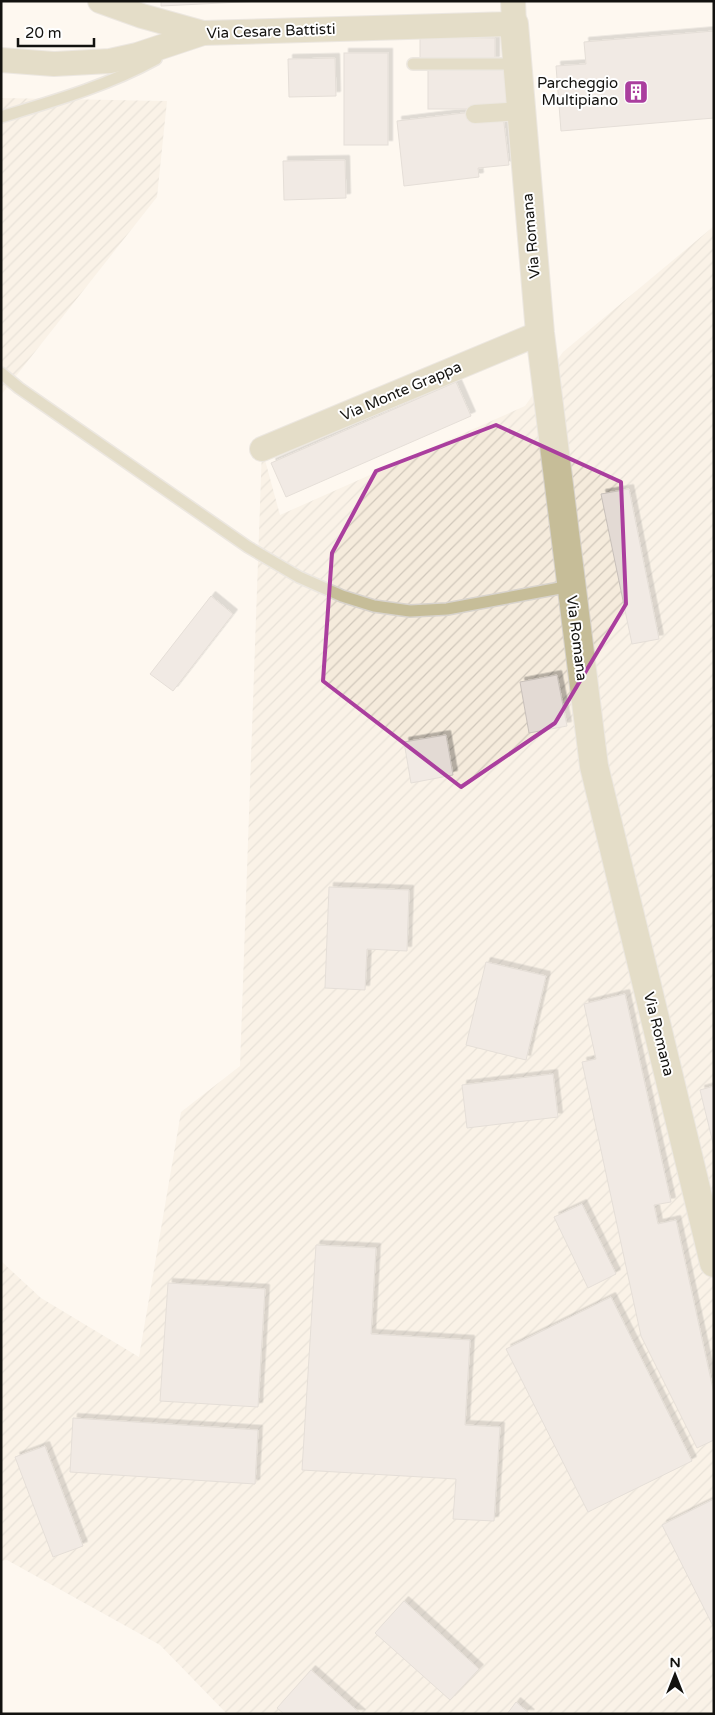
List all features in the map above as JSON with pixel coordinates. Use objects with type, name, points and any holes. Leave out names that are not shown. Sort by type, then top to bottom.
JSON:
[{"type":"street","points":[[100,1],[142,16],[203,33]]},
{"type":"street","name":"Via Cesare Battisti","points":[[1,60],[54,64],[110,61],[137,55],[203,33],[514,12]]},
{"type":"street","name":"Via Romana","points":[[514,12],[540,333],[594,766],[714,1263]]},
{"type":"street","points":[[475,114],[521,111]]},
{"type":"street","name":"Via Monte Grappa","points":[[262,449],[540,333]]},
{"type":"lane","points":[[1,117],[49,103],[107,82],[133,71],[203,33]]},
{"type":"lane","points":[[413,64],[518,64]]},
{"type":"lane","points":[[1,374],[254,551],[299,577],[342,596],[374,606],[410,611],[447,609],[571,586]]},
{"type":"lane","points":[[1,384],[19,388]]},
{"type":"highlighted area","points":[[496,425],[621,482],[626,604],[555,723],[461,787],[323,681],[332,553],[376,471]]},
{"type":"shaded area","points":[[1,98],[167,101],[157,197],[1,395]]},
{"type":"shaded area","points":[[714,226],[714,1714],[227,1714],[160,1645],[7,1560],[1,1561],[1,1261],[41,1298],[139,1357],[181,1112],[240,1066],[262,449],[280,515],[525,406],[563,352]]},
{"type":"building","points":[[161,1],[262,1],[161,6]]},
{"type":"building","name":"Parcheggio Multipiano","points":[[714,31],[714,118],[561,131],[556,66],[586,64],[584,42]]},
{"type":"building","points":[[420,37],[495,38],[495,61],[420,61]]},
{"type":"building","points":[[344,53],[388,53],[388,145],[344,145]]},
{"type":"building","points":[[335,58],[336,96],[289,97],[288,59]]},
{"type":"building","points":[[428,67],[509,67],[509,109],[428,109]]},
{"type":"building","points":[[472,112],[503,115],[509,165],[478,168],[479,177],[404,186],[397,121]]},
{"type":"building","points":[[345,160],[346,198],[284,200],[283,161]]},
{"type":"building","points":[[456,382],[471,416],[286,497],[271,463]]},
{"type":"building","points":[[629,489],[659,639],[632,644],[601,494]]},
{"type":"building","points":[[211,596],[233,614],[173,691],[150,674]]},
{"type":"building","points":[[557,675],[567,726],[529,733],[520,682]]},
{"type":"building","points":[[446,735],[453,775],[411,783],[404,742]]},
{"type":"building","points":[[329,887],[409,890],[407,951],[367,949],[365,990],[325,988]]},
{"type":"building","points":[[486,962],[546,976],[526,1060],[466,1045]]},
{"type":"building","points":[[625,994],[671,1202],[654,1205],[658,1224],[676,1220],[714,1394],[714,1440],[697,1448],[641,1336],[582,1062],[596,1059],[584,1004]]},
{"type":"building","points":[[553,1074],[558,1117],[467,1128],[462,1085]]},
{"type":"building","points":[[714,1086],[714,1147],[700,1090]]},
{"type":"building","points":[[582,1204],[616,1274],[588,1288],[554,1217]]},
{"type":"building","points":[[316,1245],[376,1248],[371,1334],[470,1340],[465,1425],[500,1427],[494,1521],[453,1519],[456,1479],[302,1470]]},
{"type":"building","points":[[168,1283],[265,1289],[258,1407],[160,1401]]},
{"type":"building","points":[[611,1297],[692,1461],[588,1512],[506,1349]]},
{"type":"building","points":[[73,1418],[258,1430],[255,1484],[70,1472]]},
{"type":"building","points":[[45,1446],[83,1546],[53,1557],[15,1457]]},
{"type":"building","points":[[714,1499],[714,1628],[662,1525]]},
{"type":"building","points":[[404,1601],[479,1669],[450,1700],[375,1633]]},
{"type":"building","points":[[311,1670],[361,1714],[284,1714],[277,1708]]},
{"type":"building","points":[[516,1702],[530,1714],[507,1714]]},
{"type":"place","name":"Parcheggio Multipiano","points":[[636,92]]}]
